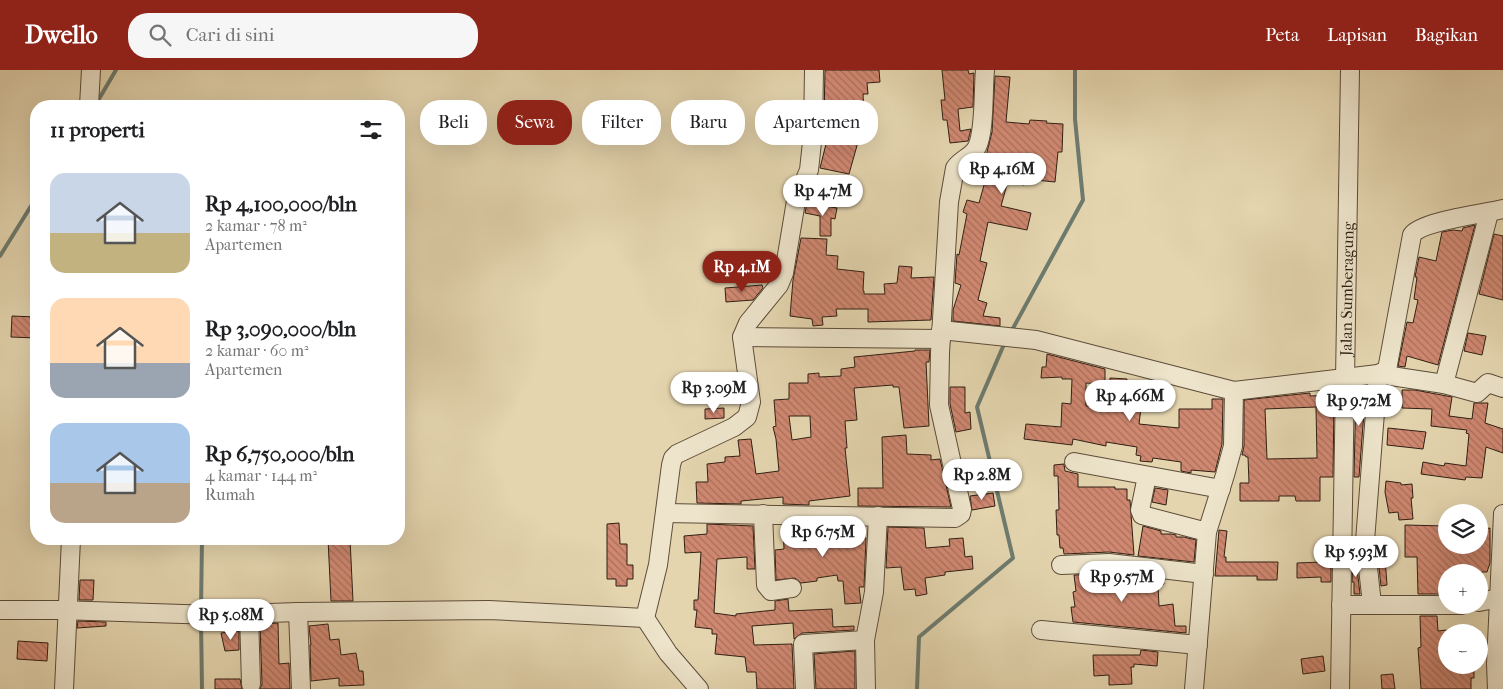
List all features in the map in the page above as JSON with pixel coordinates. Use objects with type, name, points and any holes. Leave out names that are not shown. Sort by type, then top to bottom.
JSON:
[{"type":"street","points":[[89,100],[91,70]]},
{"type":"street","points":[[699,689],[668,653],[645,618],[658,565],[672,458],[682,451],[734,427],[747,417],[751,402],[742,337],[748,323],[779,285],[784,273],[796,201],[810,170],[813,133],[814,70]]},
{"type":"street","points":[[665,513],[954,518],[961,514],[962,509],[938,405],[941,334],[949,202],[955,168],[972,154],[977,147],[981,135],[986,70]]},
{"type":"street","name":"Jalan Sumberagung","points":[[1340,689],[1345,605],[1342,540],[1350,70]]},
{"type":"street","points":[[1378,374],[1387,370],[1414,231],[1445,221],[1496,211],[1444,384]]},
{"type":"street","points":[[742,337],[941,334],[999,336],[1036,340],[1234,390],[1378,374],[1444,384],[1478,393],[1488,383],[1503,388]]},
{"type":"street","points":[[1369,604],[1365,541],[1378,374]]},
{"type":"street","points":[[1194,689],[1207,532],[1233,446],[1234,390]]},
{"type":"street","points":[[1074,462],[1221,489]]},
{"type":"street","points":[[1147,476],[1140,510],[1142,515],[1207,532]]},
{"type":"street","points":[[763,514],[767,589],[771,591],[792,588]]},
{"type":"street","points":[[866,689],[865,640],[874,592],[878,516]]},
{"type":"street","points":[[1497,689],[1500,664],[1503,522]]},
{"type":"street","points":[[1342,540],[1365,541]]},
{"type":"street","points":[[64,689],[71,545]]},
{"type":"street","points":[[1061,565],[1109,563],[1204,574]]},
{"type":"street","points":[[1488,600],[1500,598]]},
{"type":"street","points":[[1345,605],[1438,605]]},
{"type":"street","points":[[0,610],[68,610],[214,615],[489,610],[645,618]]},
{"type":"street","points":[[298,612],[301,689]]},
{"type":"street","points":[[250,614],[251,684]]},
{"type":"street","points":[[1041,630],[1198,645]]},
{"type":"street","points":[[805,689],[803,644],[865,640]]},
{"type":"building","points":[[825,70],[879,70],[880,82],[867,83],[868,94],[863,94],[863,100],[824,100]]},
{"type":"building","points":[[942,70],[968,70],[969,74],[974,73],[973,107],[958,109],[960,131],[971,129],[968,141],[950,143],[947,120],[943,120],[941,100],[945,100]]},
{"type":"building","points":[[995,76],[1010,77],[1006,122],[1029,124],[1030,120],[1063,124],[1062,152],[1058,152],[1055,182],[1026,179],[1024,185],[1008,181],[1001,206],[1031,213],[1027,230],[988,222],[980,261],[987,263],[978,300],[987,303],[983,316],[1000,318],[1000,326],[953,321],[953,310],[961,285],[955,283],[957,254],[959,255],[967,214],[963,212],[967,200],[979,203],[986,178],[983,177],[992,132]]},
{"type":"building","points":[[826,145],[857,145],[849,174],[820,168]]},
{"type":"building","points":[[807,203],[837,208],[835,219],[831,218],[831,236],[820,236],[820,216],[805,213]]},
{"type":"building","points":[[1475,225],[1438,365],[1407,356],[1405,367],[1398,366],[1407,322],[1413,323],[1418,300],[1414,299],[1417,277],[1415,277],[1419,257],[1436,261],[1442,232],[1462,231],[1463,228]]},
{"type":"building","points":[[1494,234],[1503,236],[1503,300],[1479,294]]},
{"type":"building","points":[[801,238],[827,239],[826,255],[838,256],[837,269],[864,272],[864,294],[885,294],[884,284],[897,283],[899,266],[912,267],[911,278],[934,277],[931,320],[868,322],[868,309],[836,309],[837,316],[822,317],[823,325],[813,326],[812,319],[790,316],[793,280]]},
{"type":"building","points":[[762,285],[763,288],[753,300],[726,302],[725,288]]},
{"type":"building","points":[[12,316],[30,317],[30,338],[11,337]]},
{"type":"building","points":[[1468,333],[1486,336],[1482,355],[1464,351]]},
{"type":"building","points":[[930,350],[929,362],[926,362],[929,426],[904,428],[899,387],[893,387],[893,385],[854,388],[857,420],[845,421],[847,448],[845,448],[850,496],[809,501],[809,505],[783,504],[783,497],[741,501],[741,504],[697,503],[696,482],[708,482],[707,464],[725,462],[725,457],[740,456],[738,440],[751,439],[756,474],[779,471],[773,427],[776,426],[774,400],[789,399],[789,383],[808,383],[808,374],[819,373],[819,377],[841,376],[841,369],[855,367],[854,357]],"holes":[[[789,416],[810,416],[811,437],[792,440]]]},
{"type":"building","points":[[1047,354],[1105,369],[1105,384],[1086,383],[1086,406],[1109,408],[1110,378],[1127,379],[1125,406],[1141,408],[1139,424],[1179,428],[1179,409],[1212,409],[1212,399],[1223,399],[1222,444],[1215,472],[1191,470],[1191,473],[1181,471],[1181,462],[1153,458],[1152,462],[1140,461],[1141,456],[1136,455],[1137,447],[1106,442],[1106,446],[1073,439],[1072,445],[1024,439],[1026,424],[1061,427],[1062,403],[1071,404],[1072,379],[1062,379],[1062,377],[1041,378],[1042,367],[1046,367]]},
{"type":"building","points":[[1366,386],[1359,477],[1354,477],[1356,387]]},
{"type":"building","points":[[950,387],[965,387],[965,413],[970,412],[971,429],[956,432],[950,404]]},
{"type":"building","points":[[1402,390],[1415,390],[1452,397],[1449,416],[1472,419],[1474,403],[1488,403],[1485,423],[1503,429],[1503,453],[1486,447],[1482,478],[1466,477],[1465,480],[1421,474],[1423,462],[1444,466],[1445,463],[1466,466],[1469,434],[1466,433],[1467,430],[1431,426],[1432,409],[1402,408]]},
{"type":"building","points":[[1310,393],[1310,396],[1334,395],[1333,477],[1320,477],[1320,501],[1296,501],[1295,496],[1279,496],[1279,501],[1240,501],[1240,483],[1249,483],[1248,457],[1242,455],[1244,446],[1244,400]],"holes":[[[1316,407],[1317,458],[1267,459],[1265,409]]]},
{"type":"building","points":[[724,408],[724,418],[705,419],[705,409]]},
{"type":"building","points":[[1388,428],[1426,432],[1423,449],[1387,445]]},
{"type":"building","points":[[906,435],[907,454],[931,455],[931,460],[940,459],[951,507],[858,506],[858,488],[883,488],[882,437]]},
{"type":"building","points":[[1064,464],[1065,471],[1078,474],[1078,487],[1115,487],[1115,489],[1127,489],[1127,500],[1130,500],[1134,555],[1109,552],[1064,554],[1063,548],[1060,548],[1059,535],[1057,535],[1056,510],[1059,510],[1058,476],[1054,476],[1054,465]]},
{"type":"building","points":[[1386,481],[1401,483],[1401,485],[1412,484],[1413,519],[1399,520],[1398,512],[1389,513],[1385,492]]},
{"type":"building","points":[[1155,488],[1168,490],[1166,505],[1152,502]]},
{"type":"building","points":[[993,493],[995,506],[972,510],[970,496]]},
{"type":"building","points":[[619,523],[620,544],[627,544],[627,565],[633,565],[633,579],[627,579],[627,586],[616,586],[616,579],[607,579],[607,524]]},
{"type":"building","points":[[707,524],[753,526],[755,569],[747,569],[747,557],[717,559],[714,613],[736,616],[736,614],[775,610],[775,601],[788,599],[789,611],[832,609],[833,627],[854,626],[854,630],[802,633],[794,639],[793,623],[752,626],[754,645],[792,644],[794,689],[757,689],[756,672],[747,672],[745,657],[715,654],[717,634],[712,634],[712,629],[695,627],[697,610],[694,610],[694,600],[698,600],[701,552],[685,553],[684,536],[707,534]]},
{"type":"building","points":[[1405,525],[1438,526],[1438,554],[1488,554],[1488,528],[1490,528],[1490,563],[1488,569],[1488,564],[1438,564],[1438,594],[1418,594],[1417,557],[1405,557]]},
{"type":"building","points":[[783,526],[816,526],[816,529],[842,527],[843,539],[866,538],[864,587],[859,587],[861,603],[845,604],[843,581],[838,581],[837,575],[817,578],[817,581],[801,583],[795,578],[776,580],[775,550],[784,549]]},
{"type":"building","points":[[1143,526],[1161,531],[1161,534],[1171,534],[1176,535],[1176,537],[1196,540],[1194,562],[1138,556]]},
{"type":"building","points":[[888,527],[924,528],[926,548],[950,546],[949,539],[963,538],[965,557],[972,556],[973,569],[945,572],[945,575],[925,578],[927,594],[916,596],[915,589],[904,590],[901,567],[886,568]]},
{"type":"building","points":[[1219,530],[1227,531],[1224,557],[1226,557],[1226,562],[1278,562],[1277,580],[1257,580],[1257,576],[1215,576]]},
{"type":"building","points":[[328,545],[350,545],[353,601],[331,601]]},
{"type":"building","points":[[1378,558],[1385,558],[1387,585],[1381,586]]},
{"type":"building","points":[[1322,560],[1331,560],[1331,582],[1321,582],[1321,577],[1297,578],[1297,563],[1322,562]]},
{"type":"building","points":[[1353,560],[1356,560],[1360,594],[1354,594],[1354,582],[1352,582]]},
{"type":"building","points":[[1109,574],[1163,580],[1164,584],[1158,585],[1159,606],[1173,604],[1175,626],[1186,626],[1186,633],[1073,622],[1071,607],[1075,607],[1073,592],[1076,591],[1074,575]]},
{"type":"building","points":[[80,580],[94,580],[93,600],[79,600]]},
{"type":"building","points":[[1420,616],[1437,616],[1438,674],[1474,674],[1474,678],[1471,678],[1471,689],[1421,689],[1418,648],[1421,647]]},
{"type":"building","points":[[78,621],[106,622],[106,626],[77,628]]},
{"type":"building","points":[[278,623],[279,664],[289,663],[290,689],[260,689],[262,684],[260,624]]},
{"type":"building","points":[[328,624],[330,640],[339,639],[341,655],[356,653],[359,671],[363,671],[364,685],[339,686],[339,678],[311,681],[309,626]]},
{"type":"building","points":[[239,631],[239,650],[225,651],[221,633]]},
{"type":"building","points":[[18,641],[48,643],[47,661],[17,659]]},
{"type":"building","points":[[1141,650],[1158,652],[1157,666],[1134,664],[1134,667],[1131,667],[1132,684],[1109,685],[1109,675],[1094,676],[1093,655],[1140,655]]},
{"type":"building","points":[[855,651],[855,689],[816,689],[814,654]]},
{"type":"building","points":[[1323,656],[1325,671],[1303,674],[1301,659]]},
{"type":"building","points":[[1393,674],[1395,689],[1382,689],[1381,675]]},
{"type":"building","points":[[215,679],[240,679],[242,689],[215,689]]},
{"type":"waterway","points":[[98,100],[116,70]]},
{"type":"waterway","points":[[1011,332],[1083,200],[1075,119],[1075,70]]},
{"type":"waterway","points":[[0,256],[30,208]]},
{"type":"waterway","points":[[917,689],[919,637],[1013,558],[977,407],[1005,342]]},
{"type":"waterway","points":[[201,609],[202,545]]},
{"type":"waterway","points":[[201,620],[202,689]]}]
